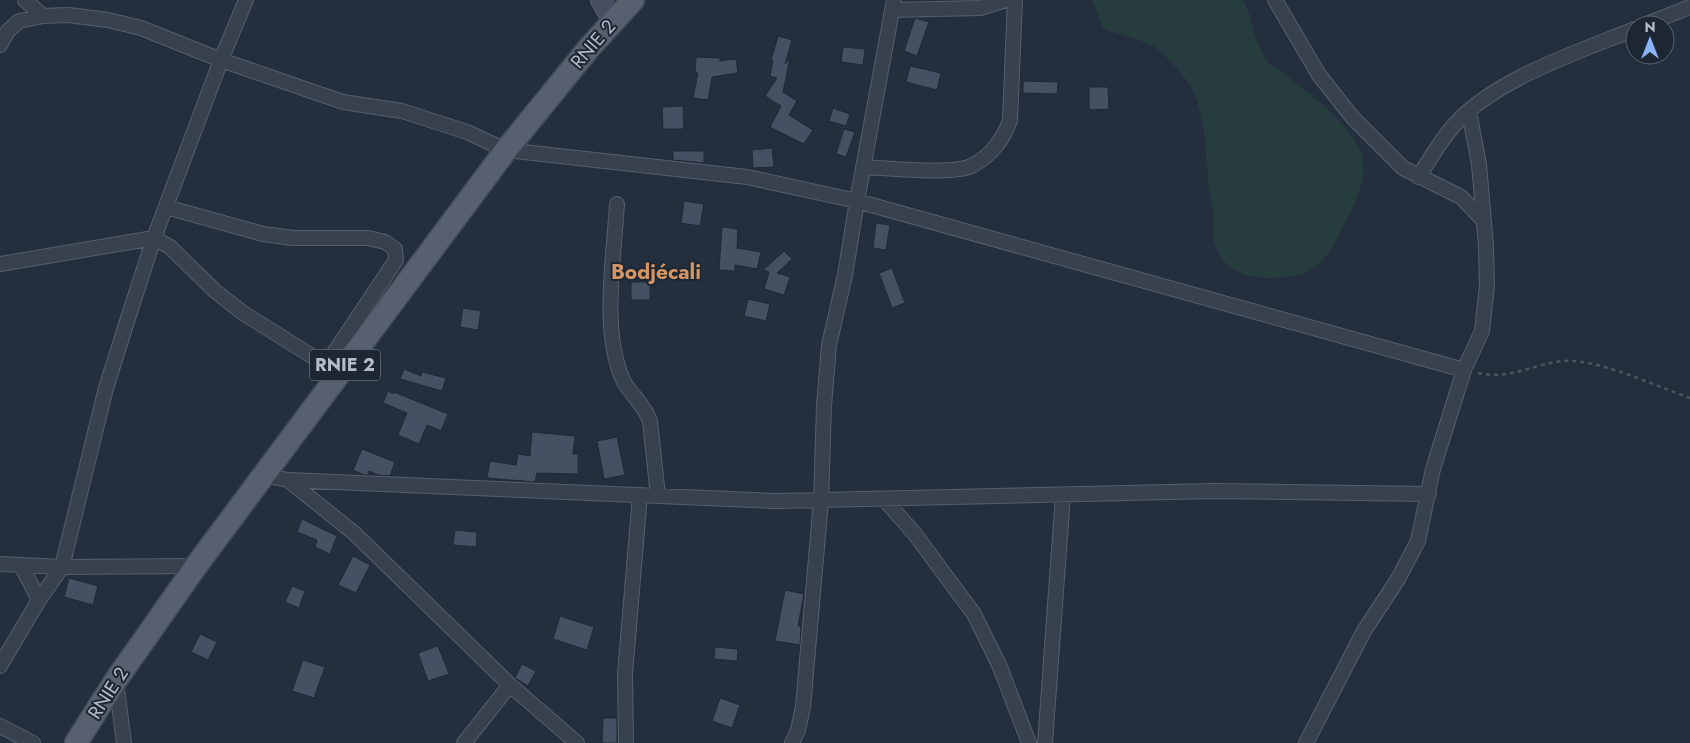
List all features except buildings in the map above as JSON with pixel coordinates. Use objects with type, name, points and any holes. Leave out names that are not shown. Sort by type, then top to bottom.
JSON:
[{"type":"main road","name":"RNIE 2","points":[[76,743],[116,680],[262,475],[332,369],[422,264],[506,150],[613,21],[633,0]]},
{"type":"street","points":[[25,0],[43,16]]},
{"type":"street","points":[[0,666],[39,600],[62,567],[106,388],[154,238],[221,60],[246,0]]},
{"type":"street","points":[[601,0],[613,21]]},
{"type":"street","points":[[792,743],[798,730],[803,707],[821,501],[824,406],[829,345],[845,275],[893,5],[980,8],[1006,0]]},
{"type":"street","points":[[863,167],[953,169],[970,167],[982,160],[999,142],[1005,135],[1010,120],[1015,0]]},
{"type":"street","points":[[1275,0],[1319,75],[1353,118],[1403,168],[1418,178],[1461,197],[1482,219]]},
{"type":"street","points":[[1670,15],[1690,7]]},
{"type":"street","points":[[0,45],[8,31],[19,21],[43,16],[68,15],[141,28],[221,60],[343,102],[402,111],[467,132],[506,150],[747,178],[857,201],[1464,370]]},
{"type":"street","points":[[1418,178],[1455,124],[1483,98],[1554,62],[1625,33]]},
{"type":"street","points":[[1306,743],[1364,631],[1398,579],[1418,541],[1433,469],[1464,370],[1482,331],[1486,276],[1479,164],[1469,112]]},
{"type":"street","points":[[617,204],[610,327],[624,380],[646,410],[650,421],[658,496]]},
{"type":"street","points":[[0,264],[154,238],[170,247],[216,291],[243,313],[332,369],[396,260],[395,249],[385,242],[368,238],[293,238],[263,234],[166,207]]},
{"type":"street","points":[[262,475],[288,480],[821,501],[1213,491],[1429,494]]},
{"type":"street","points":[[288,480],[354,533],[510,685],[577,743]]},
{"type":"street","points":[[626,743],[625,674],[640,495]]},
{"type":"street","points":[[1045,743],[1063,495]]},
{"type":"street","points":[[884,499],[914,533],[974,614],[1000,667],[1029,743]]},
{"type":"street","points":[[0,564],[62,567],[196,566]]},
{"type":"street","points":[[21,565],[39,600]]},
{"type":"street","points":[[116,680],[124,743]]},
{"type":"street","points":[[464,743],[510,685]]},
{"type":"street","points":[[0,726],[33,743]]},
{"type":"path","points":[[1464,370],[1485,375],[1509,375],[1572,360],[1603,367],[1690,398]]},
{"type":"green space","points":[[1092,0],[1243,0],[1247,7],[1258,45],[1266,59],[1331,112],[1350,133],[1362,155],[1363,172],[1360,190],[1349,216],[1320,264],[1302,274],[1289,277],[1264,278],[1236,271],[1222,259],[1213,236],[1213,209],[1209,191],[1202,123],[1196,97],[1191,87],[1172,63],[1154,47],[1103,28]]},
{"type":"district","name":"Bodjécali","points":[[656,272]]}]
